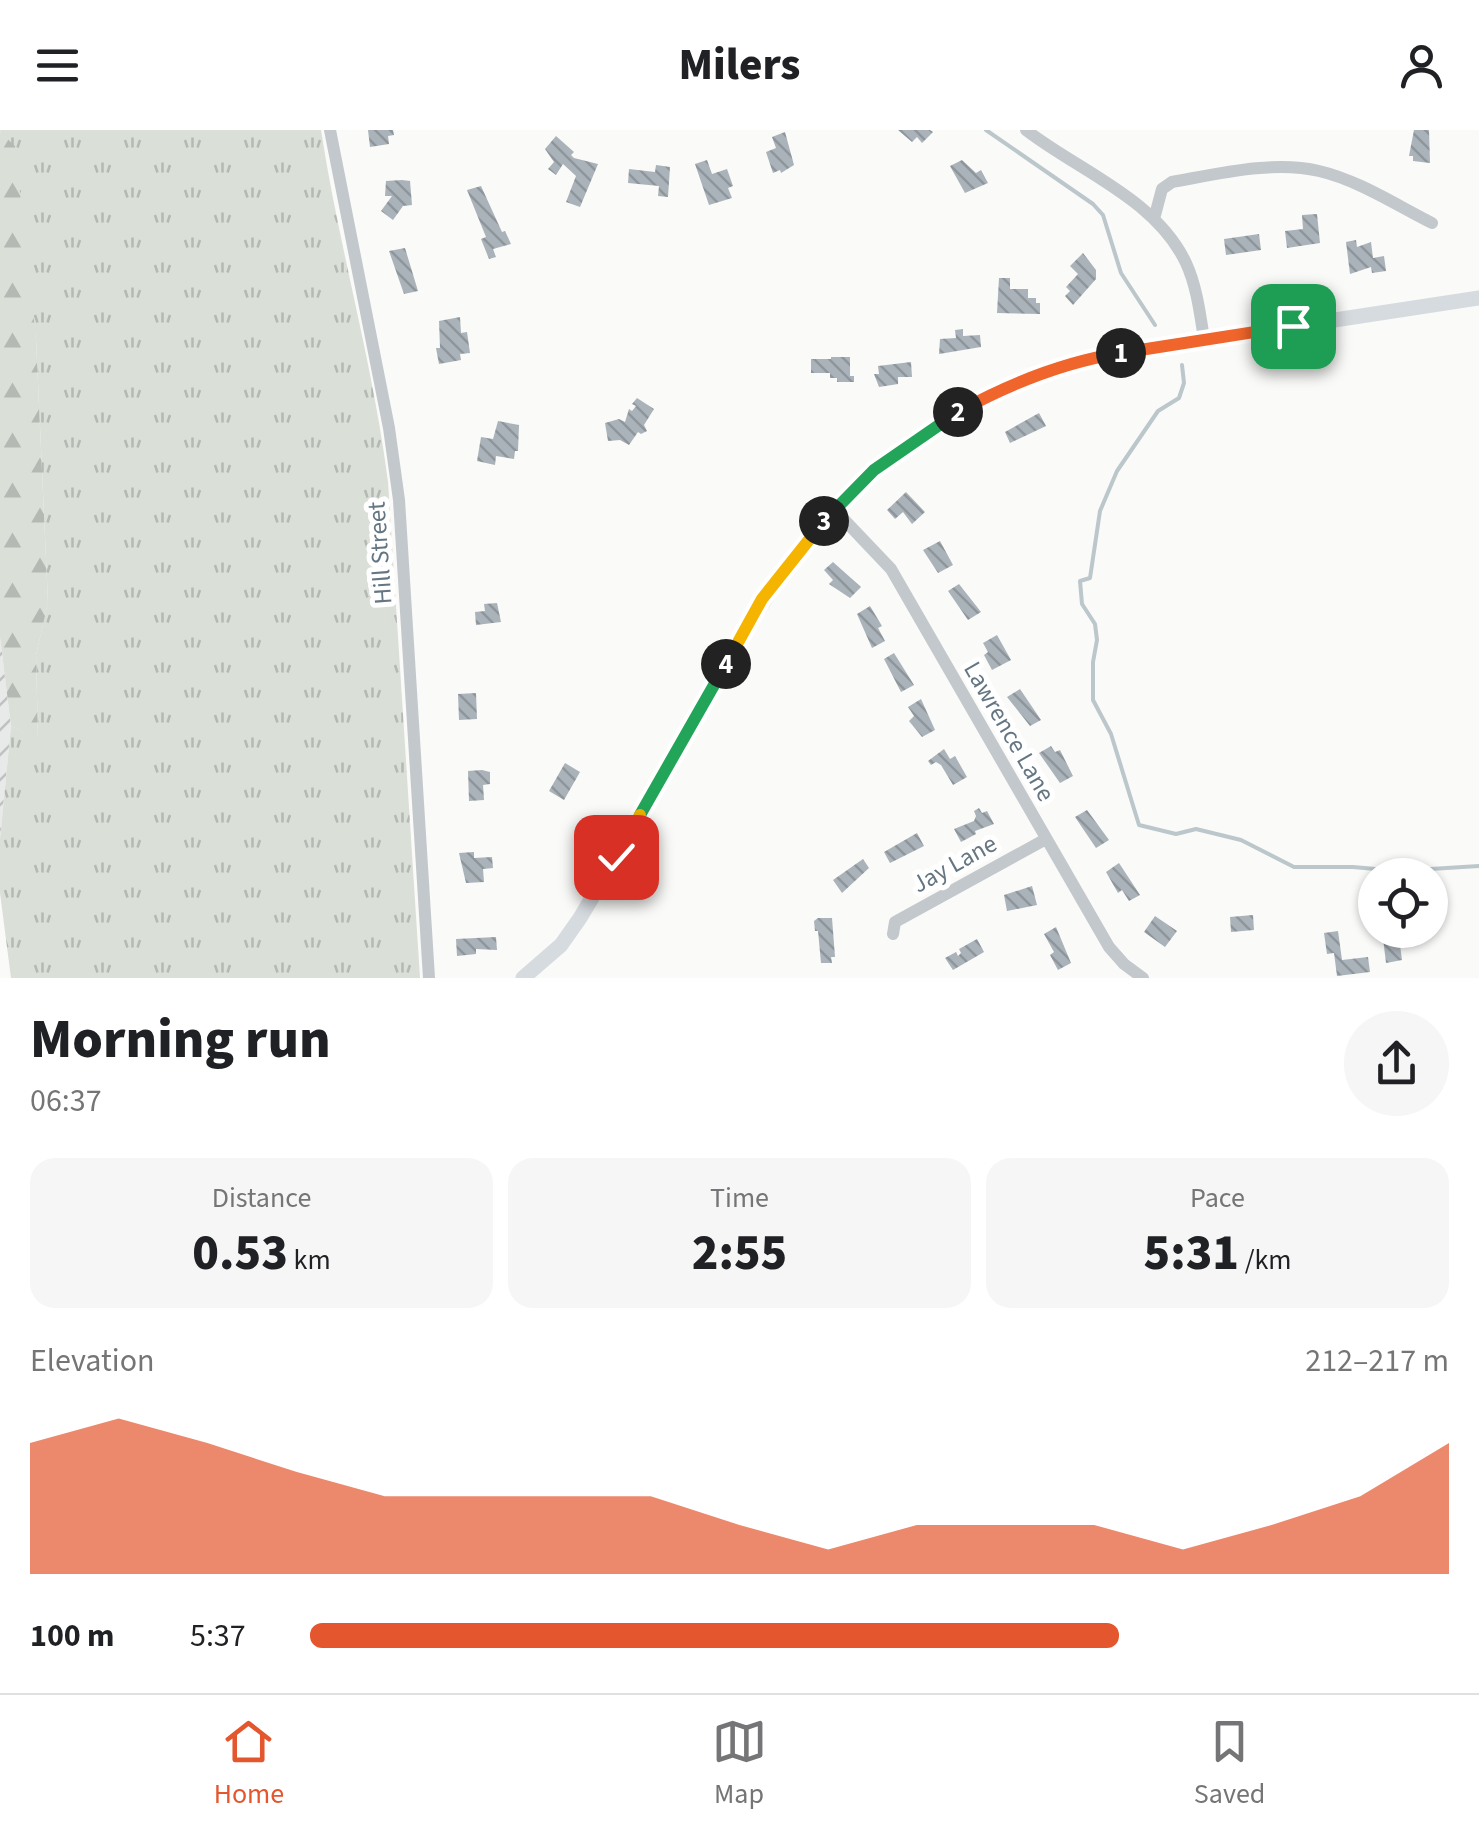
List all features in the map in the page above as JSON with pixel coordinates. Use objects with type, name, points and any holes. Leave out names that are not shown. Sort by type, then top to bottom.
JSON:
[{"type":"main road","points":[[523,978],[561,945],[580,918],[762,599],[834,509],[902,448],[991,394],[1047,371],[1099,356],[1479,298]]},
{"type":"street","name":"Hill Street","points":[[330,130],[389,428],[399,500],[429,978]]},
{"type":"street","points":[[1026,130],[1154,219],[1172,239],[1186,264],[1204,339]]},
{"type":"street","points":[[1154,219],[1162,189],[1172,182],[1274,168],[1316,170],[1376,194],[1432,223]]},
{"type":"street","name":"Lawrence Lane","points":[[834,509],[892,569],[1109,947],[1144,978]]},
{"type":"street","name":"Jay Lane","points":[[893,934],[895,922],[1046,839]]},
{"type":"shaded area","points":[[0,637],[11,726],[0,839]]},
{"type":"green space","points":[[0,130],[321,130],[388,482],[420,978],[11,978],[0,893],[0,839],[11,726],[38,738],[36,655],[48,602],[36,339]]},
{"type":"green space","points":[[0,132],[15,146],[36,339],[48,603],[36,655],[38,739],[11,726],[0,637]]},
{"type":"building","points":[[368,130],[393,130],[394,135],[388,136],[389,144],[370,147]]},
{"type":"building","points":[[898,130],[933,132],[922,143],[917,137],[912,142]]},
{"type":"building","points":[[1414,130],[1429,130],[1430,163],[1413,161],[1413,156],[1409,156]]},
{"type":"building","points":[[785,132],[794,165],[773,173],[766,152],[776,148],[772,137]]},
{"type":"building","points":[[556,136],[574,152],[574,158],[598,164],[580,207],[566,202],[576,176],[563,164],[556,175],[548,169],[554,162],[545,149]]},
{"type":"building","points":[[707,160],[712,174],[727,169],[733,186],[728,188],[732,198],[709,205],[695,164]]},
{"type":"building","points":[[962,160],[976,173],[981,170],[988,183],[965,193],[950,166]]},
{"type":"building","points":[[656,165],[670,167],[668,197],[658,196],[659,186],[628,183],[629,169],[655,172]]},
{"type":"building","points":[[386,181],[410,181],[412,205],[403,206],[393,220],[381,211],[392,196],[385,196]]},
{"type":"building","points":[[481,186],[511,244],[493,249],[496,257],[489,259],[481,239],[486,237],[467,190]]},
{"type":"building","points":[[1317,214],[1320,243],[1287,248],[1285,231],[1303,229],[1302,215]]},
{"type":"building","points":[[1259,234],[1261,250],[1226,255],[1224,239]]},
{"type":"building","points":[[1356,240],[1357,247],[1371,242],[1373,258],[1384,256],[1386,271],[1372,273],[1371,267],[1350,274],[1346,242]]},
{"type":"building","points":[[405,248],[418,291],[404,294],[389,251]]},
{"type":"building","points":[[1083,253],[1096,270],[1096,279],[1073,305],[1065,296],[1070,291],[1066,287],[1078,274],[1070,266]]},
{"type":"building","points":[[999,278],[1010,278],[1010,289],[1028,289],[1028,298],[1036,298],[1036,303],[1040,303],[1040,314],[997,313]]},
{"type":"building","points":[[460,317],[461,333],[467,332],[470,353],[460,354],[461,360],[439,364],[439,321]]},
{"type":"building","points":[[963,329],[963,336],[980,335],[981,347],[939,354],[940,339],[956,338],[955,330]]},
{"type":"building","points":[[850,357],[850,376],[854,376],[854,382],[837,382],[837,378],[830,378],[830,373],[811,373],[811,359]]},
{"type":"building","points":[[911,362],[912,377],[898,377],[898,384],[879,387],[874,374],[879,374],[878,366]]},
{"type":"building","points":[[637,398],[654,409],[644,425],[647,431],[638,432],[629,445],[620,440],[608,441],[605,423],[619,419],[625,422]]},
{"type":"building","points":[[1039,413],[1046,426],[1010,443],[1005,432]]},
{"type":"building","points":[[498,421],[519,425],[514,459],[496,456],[495,465],[477,461],[481,437],[493,439]]},
{"type":"building","points":[[906,492],[925,512],[912,524],[903,512],[895,519],[887,510]]},
{"type":"building","points":[[940,541],[953,565],[938,573],[923,550]]},
{"type":"building","points":[[833,562],[861,587],[850,598],[829,584],[833,580],[824,570]]},
{"type":"building","points":[[959,584],[981,612],[968,620],[948,591]]},
{"type":"building","points":[[497,603],[501,622],[476,625],[475,612],[485,611],[484,604]]},
{"type":"building","points":[[870,606],[882,626],[878,628],[885,641],[872,648],[857,614]]},
{"type":"building","points":[[997,635],[1011,660],[992,670],[983,643]]},
{"type":"building","points":[[894,653],[914,685],[901,692],[884,659]]},
{"type":"building","points":[[1020,689],[1041,720],[1030,726],[1007,697]]},
{"type":"building","points":[[476,693],[477,719],[459,720],[458,694]]},
{"type":"building","points":[[921,699],[935,730],[922,737],[909,721],[914,716],[908,707]]},
{"type":"building","points":[[1051,746],[1055,752],[1060,750],[1073,776],[1060,783],[1039,753]]},
{"type":"building","points":[[944,749],[950,759],[955,756],[967,777],[953,785],[941,765],[928,761]]},
{"type":"building","points":[[565,763],[580,772],[564,800],[549,791]]},
{"type":"building","points":[[468,771],[490,772],[490,784],[483,785],[484,800],[469,801]]},
{"type":"building","points":[[979,808],[982,813],[987,811],[994,824],[961,842],[954,829],[974,821],[974,811]]},
{"type":"building","points":[[1087,810],[1109,840],[1096,848],[1075,817]]},
{"type":"building","points":[[917,833],[924,846],[890,863],[884,852]]},
{"type":"building","points":[[474,852],[474,858],[492,857],[493,868],[483,869],[484,882],[466,883],[459,853]]},
{"type":"building","points":[[863,859],[869,868],[842,893],[833,880]]},
{"type":"building","points":[[1119,863],[1140,895],[1129,901],[1122,890],[1118,893],[1106,872]]},
{"type":"building","points":[[1032,886],[1037,905],[1007,911],[1004,895]]},
{"type":"building","points":[[1253,915],[1254,930],[1231,932],[1230,917]]},
{"type":"building","points":[[1155,916],[1177,931],[1165,947],[1144,932]]},
{"type":"building","points":[[832,918],[832,963],[821,963],[814,921]]},
{"type":"building","points":[[1056,927],[1071,963],[1058,970],[1044,934]]},
{"type":"building","points":[[1338,931],[1342,960],[1368,957],[1370,972],[1337,976],[1334,953],[1327,954],[1324,933]]},
{"type":"building","points":[[496,937],[497,950],[476,949],[476,954],[457,956],[456,939]]},
{"type":"building","points":[[977,939],[984,952],[953,970],[945,958],[956,952],[958,956],[959,949]]},
{"type":"building","points":[[1384,948],[1400,948],[1402,960],[1386,963]]},
{"type":"waterway","points":[[986,130],[1093,204],[1103,215],[1121,273],[1155,325]]},
{"type":"waterway","points":[[1182,365],[1184,383],[1179,398],[1158,411],[1117,471],[1100,511],[1090,578],[1080,581],[1082,604],[1095,624],[1097,640],[1093,700],[1111,734],[1139,825],[1176,834],[1196,829],[1241,840],[1294,867],[1398,871],[1479,866]]},
{"type":"route","points":[[616,857],[762,599],[834,509],[902,448],[991,394],[1047,371],[1099,356],[1293,326]]}]
